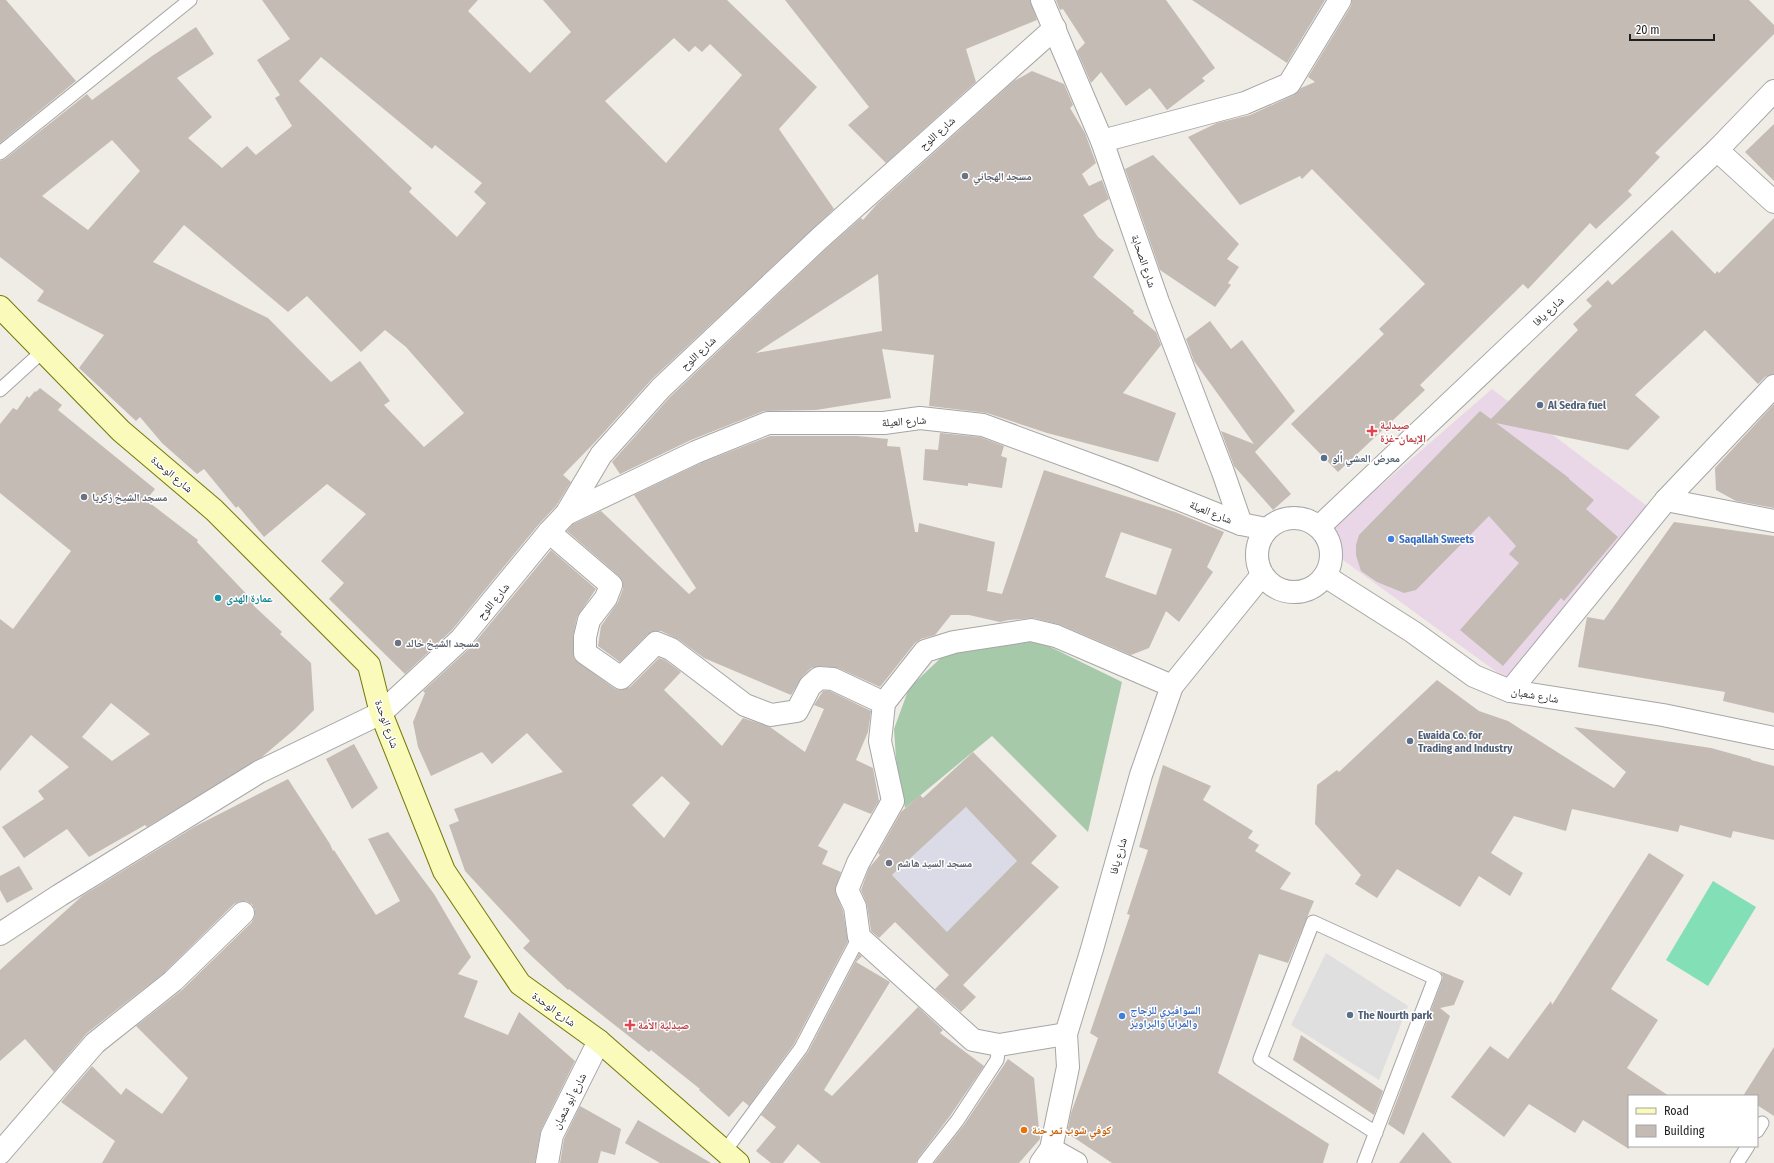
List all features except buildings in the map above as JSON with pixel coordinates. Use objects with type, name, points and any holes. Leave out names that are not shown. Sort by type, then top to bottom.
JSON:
[{"type":"main road","name":"شارع الوحدة","points":[[0,307],[121,431],[214,510],[369,665],[381,713],[444,871],[520,984],[599,1041],[732,1157]]},
{"type":"street","name":"شارع الصحابة","points":[[1042,0],[1102,141],[1158,302],[1223,472],[1240,524]]},
{"type":"street","points":[[1102,141],[1245,103],[1289,84],[1340,0]]},
{"type":"street","name":"شارع اللوح","points":[[0,934],[66,891],[259,772],[381,713],[461,639],[549,532],[566,514],[600,454],[661,388],[820,238],[1055,28]]},
{"type":"street","name":"شارع يافا","points":[[1319,527],[1717,150],[1774,91]]},
{"type":"street","points":[[1717,150],[1774,202]]},
{"type":"street","points":[[1510,691],[1666,500],[1774,386]]},
{"type":"street","name":"شارع العيلة","points":[[566,514],[696,452],[768,422],[884,423],[920,418],[983,425],[1124,477],[1240,524],[1266,529]]},
{"type":"street","points":[[1666,500],[1774,521]]},
{"type":"street","points":[[1292,518],[1306,520],[1319,527],[1326,535],[1332,556],[1330,566],[1325,576],[1316,586],[1305,591],[1293,593],[1281,591],[1270,584],[1262,575],[1257,564],[1256,552],[1266,529],[1278,521],[1292,518]]},
{"type":"street","points":[[549,532],[611,584],[606,598],[589,620],[585,636],[585,653],[621,678],[656,644],[671,649],[745,705],[771,714],[797,711],[810,686],[819,678],[833,679],[884,703]]},
{"type":"street","name":"شارع يافا","points":[[1046,1156],[1068,1067],[1066,1034],[1092,949],[1141,775],[1172,686],[1262,575]]},
{"type":"street","name":"شارع شعبان","points":[[1325,576],[1413,632],[1474,676],[1510,691],[1663,715],[1774,738]]},
{"type":"street","points":[[1066,1034],[999,1045],[973,1040],[860,937],[856,907],[847,890],[858,863],[893,801],[880,740],[884,703],[925,651],[954,642],[1031,630],[1056,636],[1172,686]]},
{"type":"street","points":[[0,1154],[95,1043],[172,981],[242,913]]},
{"type":"street","name":"شارع أبو شعبان","points":[[548,1163],[552,1135],[599,1041]]},
{"type":"street","points":[[1046,1156],[1076,1163]]},
{"type":"lane","points":[[0,153],[190,0]]},
{"type":"lane","points":[[0,390],[43,351]]},
{"type":"lane","points":[[1364,1163],[1376,1133],[1435,978],[1313,922],[1260,1060],[1376,1133]]},
{"type":"lane","points":[[732,1157],[801,1048],[860,937]]},
{"type":"lane","points":[[924,1163],[957,1121],[997,1060],[999,1045]]},
{"type":"lane","points":[[1737,1163],[1747,1147]]},
{"type":"shaded area","points":[[1492,389],[1651,509],[1509,681],[1317,541]]},
{"type":"shaded area","points":[[966,807],[1020,864],[949,934],[892,875]]},
{"type":"shaded area","name":"The Nourth park","points":[[1326,953],[1408,1006],[1379,1080],[1291,1025]]},
{"type":"green space","points":[[1034,639],[1122,682],[1088,832],[992,736],[905,808],[896,759],[894,729],[909,688],[945,654]]},
{"type":"green space","points":[[1713,881],[1756,907],[1708,986],[1666,960]]},
{"type":"place","name":"مسجد الهجاني","points":[[965,176]]},
{"type":"place","name":"Al Sedra fuel","points":[[1540,405]]},
{"type":"place","name":"صيدلية الإيمان-غزة","points":[[1372,431]]},
{"type":"place","name":"معرض العشي ألو","points":[[1324,458]]},
{"type":"place","name":"مسجد الشيخ زكريا","points":[[84,497]]},
{"type":"place","name":"Saqallah Sweets","points":[[1391,539]]},
{"type":"place","name":"عمارة الهدى","points":[[218,598]]},
{"type":"place","name":"مسجد الشيخ خالد","points":[[398,643]]},
{"type":"place","name":"Ewaida Co. for Trading and Industry","points":[[1410,741]]},
{"type":"place","name":"مسجد السيد هاشم","points":[[889,863]]},
{"type":"place","name":"The Nourth park","points":[[1350,1015]]},
{"type":"place","name":"السوافيري للزجاج والمرايا والبراويز","points":[[1122,1016]]},
{"type":"place","name":"صيدلية الأمة","points":[[630,1025]]},
{"type":"place","name":"كوفي شوب تمر حنة","points":[[1024,1130]]}]
